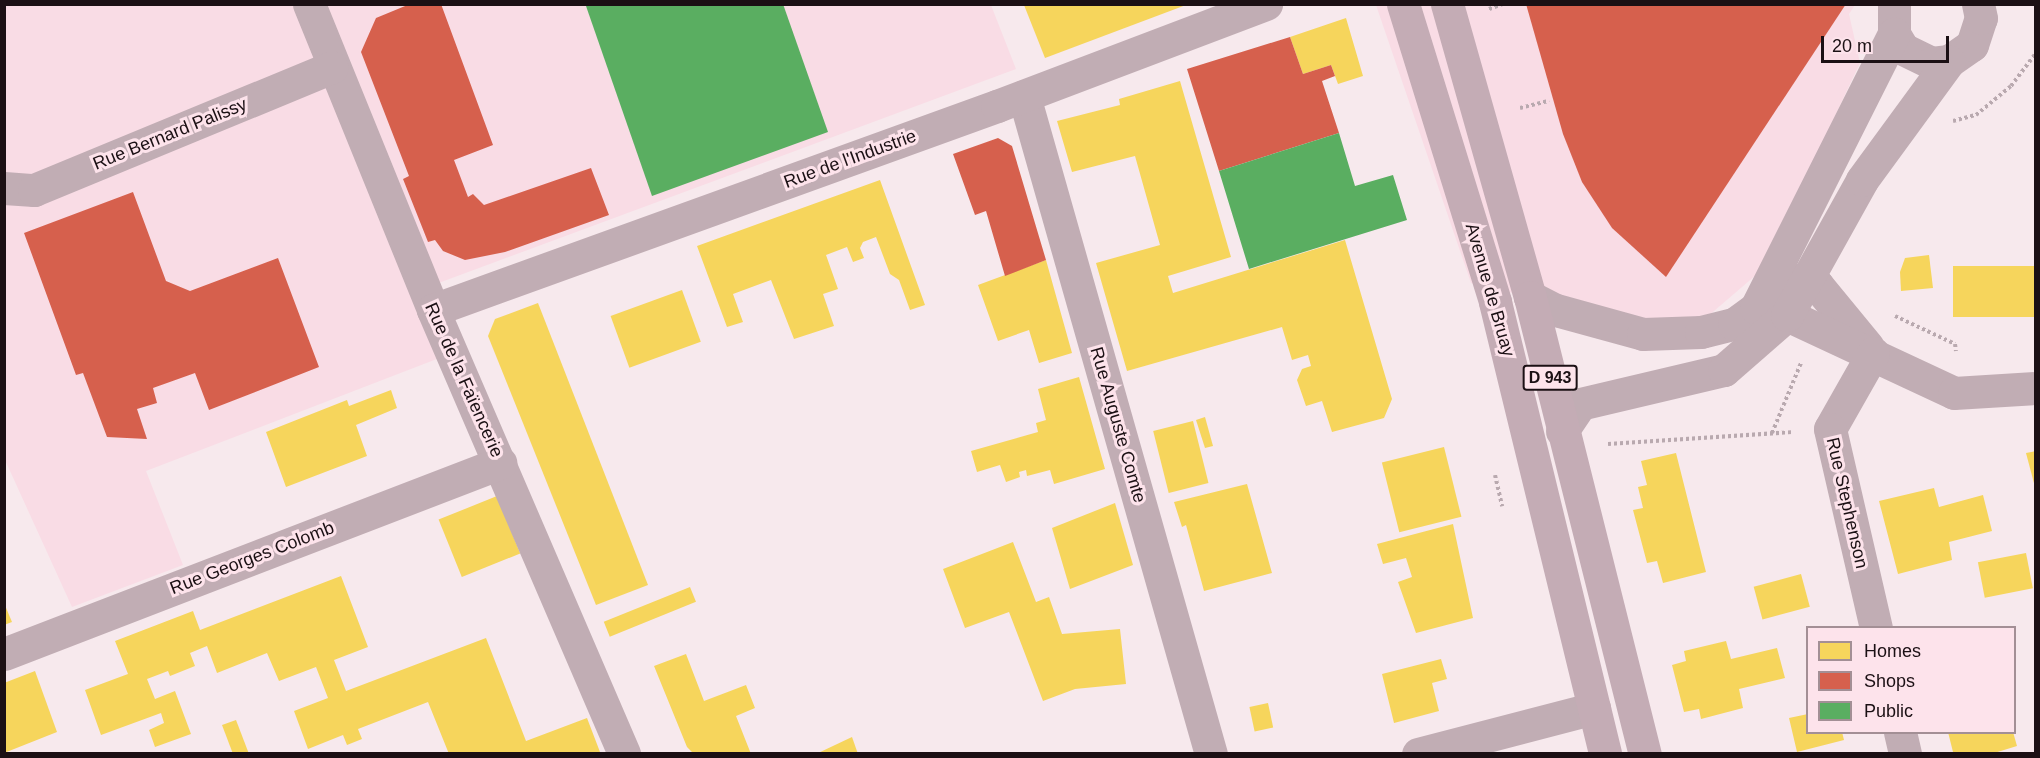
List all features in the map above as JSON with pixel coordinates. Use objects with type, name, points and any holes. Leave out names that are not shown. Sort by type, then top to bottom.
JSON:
[{"type":"main road","name":"Avenue de Bruay","points":[[1403,4],[1495,302],[1605,753]]},
{"type":"main road","name":"Avenue de Bruay","points":[[1447,4],[1530,297],[1645,753]]},
{"type":"street","name":"Rue de la Faïencerie","points":[[309,4],[332,67],[433,310],[624,753]]},
{"type":"street","name":"Rue de l'Industrie","points":[[433,310],[1024,96],[1266,4]]},
{"type":"street","points":[[1562,431],[1580,404],[1724,370],[1787,315],[1806,277],[1862,180],[1949,62],[1972,45],[1982,9]]},
{"type":"street","points":[[1530,297],[1556,310],[1643,334],[1701,332],[1734,324],[1756,308],[1894,19]]},
{"type":"street","points":[[1894,19],[1903,49],[1916,59],[1932,63],[1949,62]]},
{"type":"street","name":"Rue Bernard Palissy","points":[[4,188],[34,190],[332,67]]},
{"type":"street","name":"Rue Auguste Comte","points":[[1024,96],[1211,753]]},
{"type":"street","points":[[1806,277],[1817,285],[1873,353]]},
{"type":"street","points":[[1787,315],[1822,329],[1954,393],[2036,388]]},
{"type":"street","name":"Rue Stephenson","points":[[1873,353],[1830,429],[1876,626]]},
{"type":"street","name":"Rue Georges Colomb","points":[[4,654],[500,463]]},
{"type":"street","points":[[1418,753],[1594,708]]},
{"type":"street","points":[[1900,734],[1905,753]]},
{"type":"path","points":[[1489,9],[1503,4]]},
{"type":"path","points":[[1946,123],[1976,116],[2011,86],[2036,54]]},
{"type":"path","points":[[1520,108],[1548,101]]},
{"type":"path","points":[[1772,433],[1804,358],[1822,329]]},
{"type":"path","points":[[1648,440],[1830,429]]},
{"type":"shaded area","points":[[4,5],[991,5],[1016,69],[417,291],[442,357],[146,471],[183,565],[72,607],[5,460]]},
{"type":"shaded area","points":[[1376,5],[1855,5],[1849,14],[1860,63],[1763,269],[1707,317],[1620,319],[1471,283]]},
{"type":"building: Homes","points":[[1024,5],[1186,5],[1045,58]]},
{"type":"building: Homes","points":[[1346,18],[1363,76],[1338,84],[1331,65],[1303,74],[1290,37]]},
{"type":"building: Homes","points":[[1180,81],[1231,257],[1168,276],[1173,293],[1345,240],[1392,399],[1384,418],[1332,432],[1322,401],[1306,406],[1297,380],[1302,369],[1311,366],[1308,355],[1292,360],[1282,327],[1127,371],[1096,263],[1160,245],[1135,156],[1072,172],[1057,121],[1120,105],[1119,99]]},
{"type":"building: Homes","points":[[880,180],[925,305],[910,310],[899,280],[890,274],[876,237],[863,242],[860,248],[864,258],[853,262],[847,247],[826,255],[838,289],[823,294],[834,326],[794,339],[771,280],[733,294],[743,322],[727,327],[697,246]]},
{"type":"building: Homes","points":[[1929,255],[1933,288],[1901,291],[1900,272],[1905,258]]},
{"type":"building: Homes","points":[[1046,260],[1072,353],[1039,363],[1029,330],[998,341],[978,285]]},
{"type":"building: Homes","points":[[1953,266],[2036,266],[2036,317],[1953,317]]},
{"type":"building: Homes","points":[[682,290],[701,342],[629,368],[611,316]]},
{"type":"building: Homes","points":[[538,303],[648,585],[596,605],[488,336],[495,319]]},
{"type":"building: Homes","points":[[1079,377],[1105,469],[1054,484],[1050,470],[1027,476],[1026,470],[1019,472],[1020,477],[1006,482],[1000,465],[977,472],[971,451],[1038,432],[1036,423],[1046,420],[1038,389]]},
{"type":"building: Homes","points":[[391,390],[397,408],[356,425],[367,456],[286,487],[266,432],[347,400],[349,406]]},
{"type":"building: Homes","points":[[1205,417],[1213,446],[1205,448],[1196,420]]},
{"type":"building: Homes","points":[[1193,421],[1208,483],[1169,493],[1153,431]]},
{"type":"building: Homes","points":[[1444,447],[1461,517],[1399,532],[1382,462]]},
{"type":"building: Homes","points":[[2036,451],[2036,486],[2035,487],[2026,453]]},
{"type":"building: Homes","points":[[1676,453],[1706,572],[1663,583],[1657,561],[1647,563],[1633,510],[1643,508],[1638,487],[1647,485],[1641,461]]},
{"type":"building: Homes","points":[[1247,484],[1272,573],[1204,591],[1186,525],[1182,527],[1174,502]]},
{"type":"building: Homes","points":[[1934,488],[1939,507],[1983,495],[1992,531],[1949,542],[1952,560],[1898,574],[1879,501]]},
{"type":"building: Homes","points":[[497,496],[520,553],[462,577],[439,520]]},
{"type":"building: Homes","points":[[1115,503],[1133,565],[1070,589],[1052,528]]},
{"type":"building: Homes","points":[[1453,524],[1473,618],[1416,633],[1398,582],[1412,577],[1406,558],[1383,564],[1377,544]]},
{"type":"building: Homes","points":[[1013,542],[1036,602],[1049,597],[1062,634],[1120,629],[1126,684],[1075,689],[1043,701],[1009,612],[965,628],[943,569]]},
{"type":"building: Homes","points":[[2026,553],[2033,588],[1985,598],[1978,562]]},
{"type":"building: Homes","points":[[1801,574],[1810,607],[1762,620],[1754,587]]},
{"type":"building: Homes","points":[[341,576],[368,647],[334,660],[346,691],[486,638],[526,741],[587,718],[600,752],[449,754],[428,702],[358,729],[362,739],[347,745],[343,735],[308,749],[294,711],[328,698],[316,667],[279,681],[267,653],[217,673],[207,646],[190,653],[195,666],[170,676],[168,671],[147,679],[155,699],[175,691],[191,734],[155,747],[149,730],[164,723],[161,713],[101,735],[85,690],[128,674],[115,641],[193,611],[200,630]]},
{"type":"building: Homes","points":[[690,587],[696,602],[610,637],[604,622]]},
{"type":"building: Homes","points":[[4,603],[12,622],[4,625]]},
{"type":"building: Homes","points":[[1726,641],[1731,659],[1777,648],[1785,678],[1739,689],[1743,708],[1701,719],[1699,709],[1684,712],[1672,665],[1686,661],[1684,651]]},
{"type":"building: Homes","points":[[686,654],[704,701],[746,685],[755,708],[736,716],[751,754],[694,754],[687,747],[654,666]]},
{"type":"building: Homes","points":[[1441,659],[1447,679],[1432,683],[1439,711],[1394,723],[1382,674]]},
{"type":"building: Homes","points":[[35,671],[57,732],[4,753],[4,683]]},
{"type":"building: Homes","points":[[1268,703],[1273,727],[1255,731],[1249,707]]},
{"type":"building: Homes","points":[[1806,714],[1806,734],[1842,734],[1844,740],[1797,752],[1789,718]]},
{"type":"building: Homes","points":[[236,720],[249,754],[233,754],[222,725]]},
{"type":"building: Homes","points":[[1948,734],[2014,734],[2017,746],[1991,754],[1953,752]]},
{"type":"building: Homes","points":[[852,737],[858,754],[816,754]]},
{"type":"building: Shops","points":[[410,4],[441,4],[493,145],[454,160],[468,197],[473,194],[484,205],[591,168],[609,215],[505,252],[465,260],[443,251],[435,240],[428,242],[403,179],[409,176],[361,52],[376,18]]},
{"type":"building: Shops","points":[[1526,4],[1846,4],[1666,277],[1612,228],[1582,182],[1563,134]]},
{"type":"building: Shops","points":[[1290,37],[1303,74],[1331,65],[1335,76],[1322,81],[1339,133],[1219,171],[1187,69]]},
{"type":"building: Shops","points":[[998,138],[1012,146],[1046,260],[1005,276],[986,211],[975,215],[953,154]]},
{"type":"building: Shops","points":[[133,192],[166,281],[190,291],[278,258],[319,367],[209,410],[195,373],[153,388],[157,403],[137,409],[147,439],[107,437],[83,373],[76,375],[24,233]]},
{"type":"building: Public","points":[[591,4],[783,4],[828,132],[652,196],[586,6]]},
{"type":"building: Public","points":[[1339,133],[1355,186],[1393,175],[1407,220],[1249,269],[1219,171]]}]
